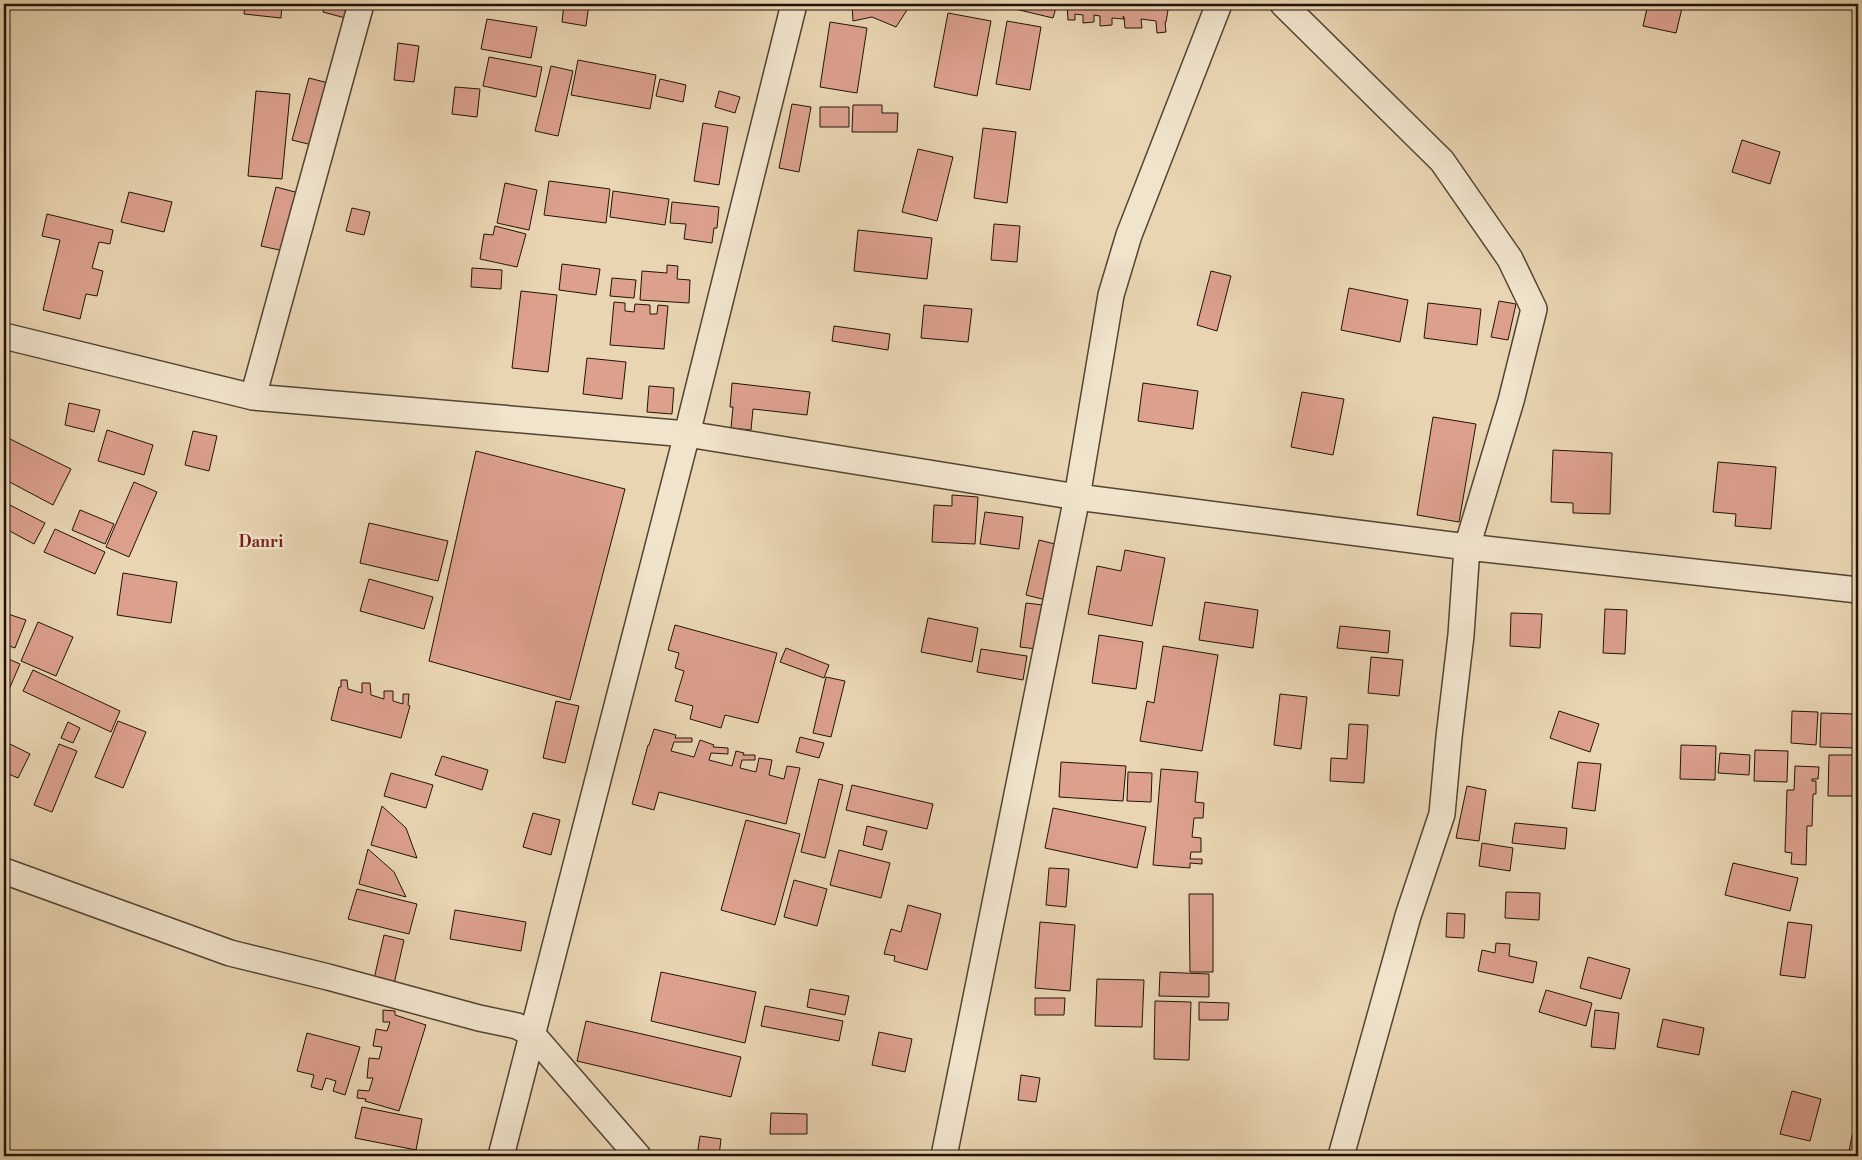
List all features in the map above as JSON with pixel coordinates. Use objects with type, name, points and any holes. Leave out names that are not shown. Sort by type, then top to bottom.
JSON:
[{"type":"street","points":[[253,397],[361,4]]},
{"type":"street","points":[[501,1156],[687,434],[794,4]]},
{"type":"street","points":[[944,1156],[1077,497],[1111,295],[1129,235],[1220,4]]},
{"type":"street","points":[[1283,4],[1442,161],[1510,260],[1534,310],[1512,401],[1467,547],[1461,635],[1442,814],[1408,916],[1341,1156]]},
{"type":"street","points":[[4,336],[253,397],[687,434],[1077,497],[1467,547],[1858,590]]},
{"type":"street","points":[[4,871],[230,953],[328,976],[479,1018],[517,1026],[532,1034],[638,1156]]},
{"type":"building","points":[[245,4],[282,4],[281,18],[244,14]]},
{"type":"building","points":[[325,4],[353,4],[349,19],[323,12]]},
{"type":"building","points":[[564,4],[589,4],[586,26],[562,22]]},
{"type":"building","points":[[852,4],[911,4],[896,27],[872,17],[853,21]]},
{"type":"building","points":[[1016,4],[1057,4],[1053,18],[1015,9]]},
{"type":"building","points":[[1067,4],[1169,4],[1165,22],[1166,32],[1157,33],[1156,21],[1141,19],[1142,28],[1125,28],[1124,17],[1123,16],[1124,19],[1112,18],[1112,25],[1100,26],[1100,16],[1094,15],[1094,22],[1083,23],[1083,15],[1075,14],[1075,20],[1068,20]]},
{"type":"building","points":[[1648,4],[1683,4],[1676,33],[1643,26]]},
{"type":"building","points":[[948,13],[991,21],[977,96],[934,87]]},
{"type":"building","points":[[487,19],[537,27],[531,58],[481,49]]},
{"type":"building","points":[[1007,21],[1041,27],[1030,90],[996,84]]},
{"type":"building","points":[[830,22],[867,28],[857,93],[820,87]]},
{"type":"building","points":[[398,43],[419,46],[414,82],[394,80]]},
{"type":"building","points":[[489,57],[542,67],[536,97],[483,86]]},
{"type":"building","points":[[578,60],[656,75],[650,109],[571,95]]},
{"type":"building","points":[[551,66],[573,71],[558,136],[535,131]]},
{"type":"building","points":[[309,78],[332,84],[316,146],[292,140]]},
{"type":"building","points":[[660,79],[686,85],[683,102],[656,96]]},
{"type":"building","points":[[455,87],[480,89],[477,117],[452,114]]},
{"type":"building","points":[[256,91],[290,94],[282,179],[248,176]]},
{"type":"building","points":[[719,91],[740,97],[735,113],[715,107]]},
{"type":"building","points":[[792,104],[811,107],[799,172],[779,168]]},
{"type":"building","points":[[853,105],[882,105],[882,113],[898,113],[897,132],[852,132]]},
{"type":"building","points":[[820,107],[849,107],[849,127],[820,127]]},
{"type":"building","points":[[703,123],[728,127],[719,185],[694,181]]},
{"type":"building","points":[[983,128],[1016,132],[1007,203],[974,198]]},
{"type":"building","points":[[1742,140],[1780,152],[1770,184],[1732,172]]},
{"type":"building","points":[[918,149],[953,157],[937,221],[902,212]]},
{"type":"building","points":[[549,181],[610,189],[606,223],[544,215]]},
{"type":"building","points":[[505,183],[537,190],[529,230],[497,223]]},
{"type":"building","points":[[276,187],[299,193],[284,251],[261,246]]},
{"type":"building","points":[[613,191],[669,199],[665,225],[610,217]]},
{"type":"building","points":[[129,192],[172,202],[164,232],[121,222]]},
{"type":"building","points":[[672,202],[719,207],[717,228],[714,228],[712,243],[684,239],[686,224],[670,223]]},
{"type":"building","points":[[352,208],[370,212],[364,235],[346,231]]},
{"type":"building","points":[[47,214],[113,230],[110,244],[99,242],[92,268],[103,271],[97,296],[86,294],[80,319],[43,310],[60,240],[42,236]]},
{"type":"building","points":[[994,224],[1020,226],[1017,262],[991,260]]},
{"type":"building","points":[[495,226],[526,234],[517,267],[480,259],[484,234],[493,235]]},
{"type":"building","points":[[858,230],[932,238],[927,279],[854,271]]},
{"type":"building","points":[[562,264],[600,269],[596,295],[559,290]]},
{"type":"building","points":[[667,265],[678,266],[677,279],[690,280],[689,303],[640,300],[642,271],[667,273]]},
{"type":"building","points":[[472,268],[502,270],[501,289],[471,287]]},
{"type":"building","points":[[1211,271],[1231,276],[1217,331],[1197,325]]},
{"type":"building","points":[[612,278],[636,280],[634,298],[610,296]]},
{"type":"building","points":[[1349,288],[1408,300],[1400,342],[1341,330]]},
{"type":"building","points":[[521,291],[557,295],[548,372],[512,368]]},
{"type":"building","points":[[1499,301],[1516,304],[1508,340],[1491,337]]},
{"type":"building","points":[[614,302],[625,303],[625,311],[634,312],[635,304],[650,305],[650,314],[657,314],[658,305],[668,306],[664,349],[610,345]]},
{"type":"building","points":[[1428,303],[1481,309],[1477,345],[1424,338]]},
{"type":"building","points":[[924,305],[972,309],[968,342],[921,338]]},
{"type":"building","points":[[834,326],[890,334],[888,350],[832,341]]},
{"type":"building","points":[[587,358],[626,362],[622,399],[583,394]]},
{"type":"building","points":[[732,383],[810,392],[807,415],[753,409],[751,430],[731,428],[733,407],[730,407]]},
{"type":"building","points":[[1143,383],[1198,391],[1193,429],[1138,421]]},
{"type":"building","points":[[649,386],[674,388],[672,414],[647,412]]},
{"type":"building","points":[[1302,392],[1344,399],[1333,455],[1291,447]]},
{"type":"building","points":[[69,403],[100,410],[94,432],[65,425]]},
{"type":"building","points":[[1433,417],[1476,424],[1459,522],[1417,515]]},
{"type":"building","points":[[107,430],[153,445],[144,475],[98,461]]},
{"type":"building","points":[[193,431],[217,436],[209,471],[185,465]]},
{"type":"building","points":[[4,436],[71,469],[53,505],[4,479]]},
{"type":"building","points":[[1553,450],[1612,453],[1610,514],[1573,513],[1573,503],[1551,502]]},
{"type":"building","points":[[476,451],[625,489],[570,700],[429,661]]},
{"type":"building","points":[[1718,462],[1776,467],[1771,529],[1735,526],[1736,514],[1713,512]]},
{"type":"building","points":[[134,482],[157,492],[129,557],[106,547]]},
{"type":"building","points":[[952,495],[978,497],[975,544],[932,542],[934,505],[952,506]]},
{"type":"building","points":[[4,502],[45,523],[34,544],[4,528]]},
{"type":"building","points":[[80,510],[114,524],[105,544],[72,530]]},
{"type":"building","points":[[985,512],[1023,517],[1019,549],[980,544]]},
{"type":"building","points":[[369,523],[448,541],[438,581],[360,563]]},
{"type":"building","points":[[55,529],[105,552],[95,574],[44,552]]},
{"type":"building","points":[[1039,540],[1059,545],[1046,600],[1026,595]]},
{"type":"building","points":[[1125,550],[1165,558],[1152,626],[1088,614],[1097,566],[1121,571]]},
{"type":"building","points":[[123,573],[177,582],[171,623],[117,615]]},
{"type":"building","points":[[369,579],[433,597],[424,629],[360,611]]},
{"type":"building","points":[[1205,602],[1258,610],[1253,648],[1199,640]]},
{"type":"building","points":[[1026,603],[1043,605],[1037,649],[1020,647]]},
{"type":"building","points":[[1605,609],[1627,610],[1625,654],[1603,653]]},
{"type":"building","points":[[1511,613],[1542,614],[1540,648],[1510,646]]},
{"type":"building","points":[[8,614],[26,620],[15,648],[4,644],[4,625]]},
{"type":"building","points":[[928,618],[978,628],[972,662],[921,652]]},
{"type":"building","points":[[38,622],[73,637],[56,676],[21,661]]},
{"type":"building","points":[[675,625],[777,653],[758,723],[725,715],[721,728],[690,719],[693,706],[675,701],[684,671],[675,668],[679,653],[668,650]]},
{"type":"building","points":[[1340,626],[1390,631],[1388,653],[1337,648]]},
{"type":"building","points":[[1099,635],[1143,642],[1136,689],[1092,683]]},
{"type":"building","points":[[1163,646],[1218,655],[1202,751],[1140,741],[1147,701],[1154,703]]},
{"type":"building","points":[[786,648],[829,665],[824,678],[780,662]]},
{"type":"building","points":[[981,649],[1027,656],[1023,680],[977,672]]},
{"type":"building","points":[[4,657],[20,664],[4,701]]},
{"type":"building","points":[[1371,657],[1403,660],[1399,696],[1368,693]]},
{"type":"building","points":[[33,670],[120,711],[111,732],[23,691]]},
{"type":"building","points":[[826,677],[845,681],[831,737],[813,733]]},
{"type":"building","points":[[341,680],[347,680],[348,689],[362,693],[362,683],[370,683],[371,695],[384,699],[384,691],[393,691],[393,701],[403,704],[403,694],[409,694],[408,705],[410,706],[401,738],[331,720],[339,687],[341,687]]},
{"type":"building","points":[[1280,694],[1307,697],[1301,749],[1274,745]]},
{"type":"building","points":[[556,701],[579,706],[565,763],[543,758]]},
{"type":"building","points":[[1559,711],[1599,724],[1590,752],[1550,738]]},
{"type":"building","points":[[1792,711],[1818,712],[1816,745],[1791,743]]},
{"type":"building","points":[[1821,713],[1854,714],[1854,732],[1858,733],[1858,748],[1820,747]]},
{"type":"building","points":[[118,721],[146,732],[123,788],[95,777]]},
{"type":"building","points":[[68,722],[80,728],[73,743],[61,738]]},
{"type":"building","points":[[1349,724],[1368,725],[1364,783],[1330,781],[1331,758],[1347,759]]},
{"type":"building","points":[[654,729],[676,735],[675,738],[692,738],[692,742],[674,742],[671,751],[694,757],[700,740],[714,745],[713,747],[728,748],[728,754],[711,753],[709,760],[732,766],[736,751],[744,753],[743,755],[755,755],[755,760],[742,760],[740,768],[756,772],[759,758],[772,760],[769,775],[784,779],[787,766],[800,768],[786,824],[659,792],[654,810],[632,804]]},
{"type":"building","points":[[800,737],[824,743],[819,758],[796,752]]},
{"type":"building","points":[[4,741],[30,754],[18,778],[4,772]]},
{"type":"building","points":[[59,744],[77,751],[52,812],[34,805]]},
{"type":"building","points":[[1681,745],[1716,746],[1715,780],[1680,779]]},
{"type":"building","points":[[1755,750],[1788,751],[1787,782],[1754,781]]},
{"type":"building","points":[[1720,753],[1750,755],[1749,775],[1718,773]]},
{"type":"building","points":[[1829,755],[1858,755],[1857,796],[1828,796]]},
{"type":"building","points":[[442,756],[488,770],[482,790],[435,775]]},
{"type":"building","points":[[1061,762],[1126,766],[1123,801],[1059,797]]},
{"type":"building","points":[[1578,762],[1601,764],[1595,811],[1572,808]]},
{"type":"building","points":[[1795,766],[1819,767],[1818,779],[1812,779],[1812,781],[1816,781],[1816,794],[1813,794],[1812,826],[1807,826],[1806,865],[1791,864],[1792,853],[1785,852],[1787,790],[1794,790]]},
{"type":"building","points":[[1161,769],[1198,772],[1195,802],[1204,803],[1203,818],[1194,818],[1192,837],[1201,838],[1201,852],[1191,852],[1190,859],[1202,859],[1202,864],[1190,863],[1190,868],[1153,865]]},
{"type":"building","points":[[1128,772],[1152,773],[1151,802],[1127,801]]},
{"type":"building","points":[[391,773],[433,785],[426,808],[384,796]]},
{"type":"building","points":[[819,779],[843,785],[825,858],[801,852]]},
{"type":"building","points":[[852,785],[933,804],[927,829],[846,810]]},
{"type":"building","points":[[1467,786],[1486,790],[1479,841],[1456,838]]},
{"type":"building","points":[[382,806],[406,828],[417,858],[371,845]]},
{"type":"building","points":[[1053,808],[1146,827],[1137,868],[1045,848]]},
{"type":"building","points":[[1858,811],[1858,825],[1853,825],[1853,812]]},
{"type":"building","points":[[533,813],[560,820],[551,855],[523,847]]},
{"type":"building","points":[[746,820],[800,834],[775,925],[721,910]]},
{"type":"building","points":[[1515,823],[1567,828],[1565,849],[1512,843]]},
{"type":"building","points":[[867,826],[887,831],[882,850],[863,845]]},
{"type":"building","points":[[1482,843],[1513,848],[1510,871],[1479,866]]},
{"type":"building","points":[[368,849],[394,872],[406,897],[359,884]]},
{"type":"building","points":[[839,850],[890,863],[881,898],[830,885]]},
{"type":"building","points":[[1733,863],[1798,878],[1790,911],[1725,895]]},
{"type":"building","points":[[1049,868],[1069,869],[1066,907],[1046,905]]},
{"type":"building","points":[[794,880],[827,889],[817,926],[784,917]]},
{"type":"building","points":[[357,889],[417,904],[409,934],[348,919]]},
{"type":"building","points":[[1506,892],[1540,893],[1539,920],[1505,918]]},
{"type":"building","points":[[1189,894],[1213,894],[1213,972],[1190,972]]},
{"type":"building","points":[[908,905],[941,914],[927,970],[894,961],[895,956],[884,954],[891,929],[901,932]]},
{"type":"building","points":[[455,910],[526,922],[521,951],[450,939]]},
{"type":"building","points":[[1447,913],[1465,914],[1464,938],[1446,937]]},
{"type":"building","points":[[1040,922],[1075,925],[1070,991],[1035,988]]},
{"type":"building","points":[[1788,922],[1812,925],[1805,978],[1780,975]]},
{"type":"building","points":[[384,935],[404,940],[394,984],[374,979]]},
{"type":"building","points":[[1496,943],[1510,944],[1509,956],[1537,962],[1533,983],[1478,971],[1482,950],[1495,953]]},
{"type":"building","points":[[1588,957],[1630,969],[1621,999],[1580,988]]},
{"type":"building","points":[[661,972],[756,992],[745,1043],[651,1021]]},
{"type":"building","points":[[1160,972],[1209,974],[1209,997],[1159,996]]},
{"type":"building","points":[[1097,979],[1144,980],[1142,1027],[1095,1026]]},
{"type":"building","points":[[810,989],[849,996],[845,1015],[807,1007]]},
{"type":"building","points":[[1546,990],[1592,1003],[1586,1026],[1539,1012]]},
{"type":"building","points":[[1035,998],[1065,998],[1064,1015],[1035,1015]]},
{"type":"building","points":[[1155,1001],[1191,1002],[1189,1060],[1154,1059]]},
{"type":"building","points":[[1199,1002],[1229,1003],[1228,1020],[1199,1020]]},
{"type":"building","points":[[765,1006],[843,1021],[839,1041],[761,1026]]},
{"type":"building","points":[[383,1010],[395,1011],[395,1015],[426,1025],[399,1111],[365,1101],[366,1099],[357,1098],[358,1090],[369,1091],[373,1078],[367,1078],[369,1058],[379,1059],[382,1047],[373,1046],[376,1029],[387,1031],[390,1022],[383,1022]]},
{"type":"building","points":[[1595,1010],[1619,1013],[1615,1049],[1591,1047]]},
{"type":"building","points":[[1663,1019],[1704,1028],[1699,1055],[1657,1047]]},
{"type":"building","points":[[586,1021],[741,1057],[731,1097],[577,1061]]},
{"type":"building","points":[[879,1032],[912,1039],[905,1072],[872,1065]]},
{"type":"building","points":[[307,1033],[360,1047],[345,1095],[333,1091],[336,1081],[326,1078],[322,1090],[311,1087],[314,1075],[297,1071]]},
{"type":"building","points":[[1021,1075],[1040,1078],[1036,1102],[1018,1100]]},
{"type":"building","points":[[1792,1091],[1821,1099],[1810,1141],[1780,1134]]},
{"type":"building","points":[[362,1107],[422,1119],[416,1150],[355,1138]]},
{"type":"building","points":[[771,1113],[807,1114],[807,1134],[770,1134]]},
{"type":"building","points":[[1853,1131],[1858,1132],[1858,1156],[1848,1156]]},
{"type":"building","points":[[700,1136],[721,1139],[719,1156],[697,1156]]},
{"type":"district","name":"Danri","points":[[261,541]]}]
